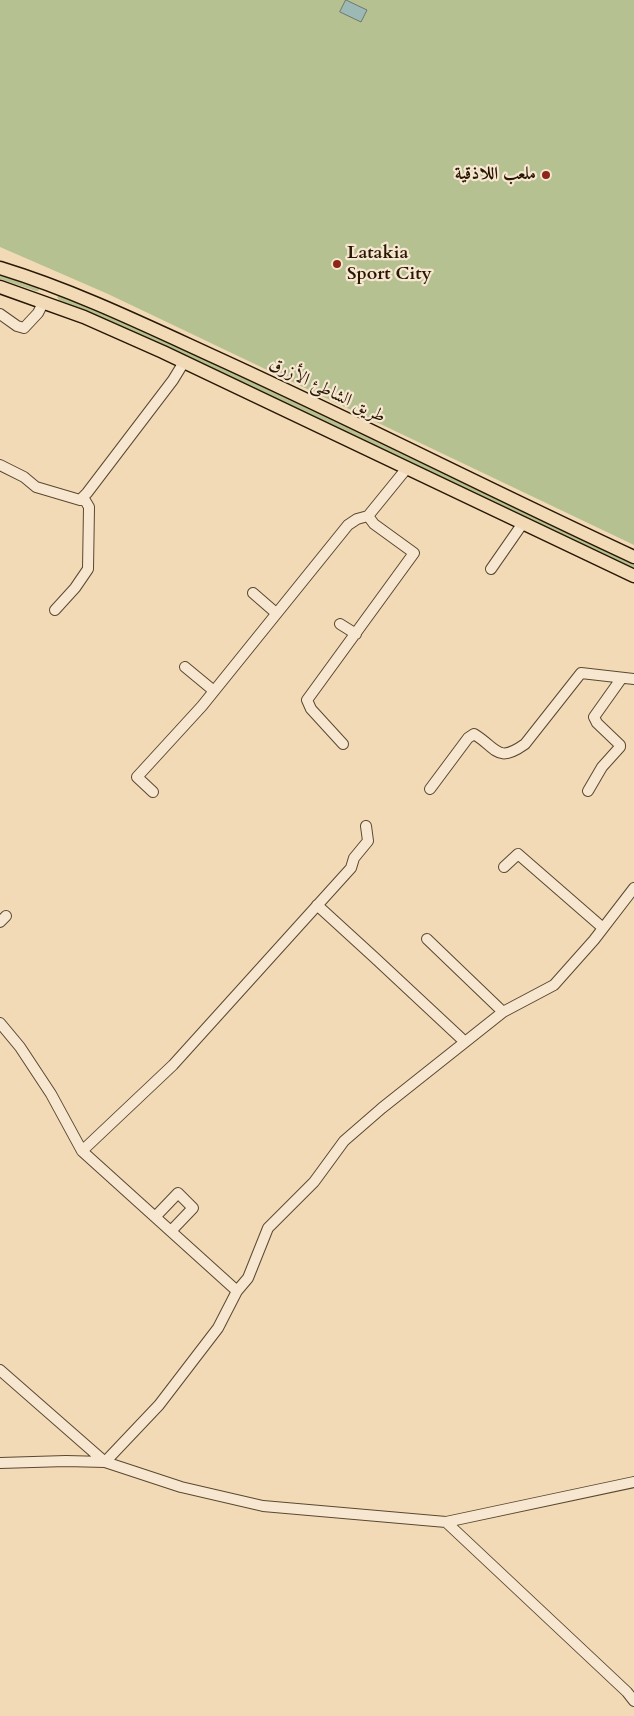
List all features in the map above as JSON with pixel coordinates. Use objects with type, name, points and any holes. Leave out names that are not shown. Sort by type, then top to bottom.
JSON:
[{"type":"main road","name":"طريق الشاطئ الأزرق","points":[[0,268],[65,290],[198,349],[280,387],[512,501],[634,557]]},
{"type":"main road","name":"طريق الشاطئ الأزرق","points":[[0,288],[84,317],[184,362],[634,576]]},
{"type":"street","points":[[0,314],[17,326],[24,328],[38,313],[43,302]]},
{"type":"street","points":[[0,464],[24,477],[36,487],[80,500],[173,380],[184,362]]},
{"type":"street","points":[[153,792],[137,778],[214,691],[348,526],[357,518],[368,516],[407,468]]},
{"type":"street","points":[[55,610],[75,588],[88,569],[89,507],[82,498]]},
{"type":"street","points":[[343,744],[311,709],[307,700],[414,553],[374,524],[368,516]]},
{"type":"street","points":[[491,569],[523,524]]},
{"type":"street","points":[[253,593],[276,613]]},
{"type":"street","points":[[340,624],[356,634]]},
{"type":"street","points":[[185,667],[214,691]]},
{"type":"street","points":[[430,789],[468,738],[474,734],[493,750],[503,754],[513,753],[525,744],[582,673],[634,679]]},
{"type":"street","points":[[588,791],[602,767],[620,747],[620,744],[597,723],[594,717],[621,679]]},
{"type":"street","points":[[82,1151],[174,1064],[351,868],[354,858],[368,841],[366,826]]},
{"type":"street","points":[[504,867],[518,854],[603,928]]},
{"type":"street","points":[[105,1462],[159,1405],[218,1328],[237,1291],[248,1278],[268,1228],[314,1182],[344,1141],[382,1108],[503,1012],[554,985],[603,928],[634,888]]},
{"type":"street","points":[[316,905],[465,1042]]},
{"type":"street","points":[[426,940],[503,1012]]},
{"type":"street","points":[[0,1023],[20,1047],[52,1094],[82,1151],[237,1291]]},
{"type":"street","points":[[155,1217],[178,1193],[193,1208],[171,1231]]},
{"type":"street","points":[[0,1370],[105,1462]]},
{"type":"street","points":[[0,1463],[66,1460],[105,1462],[181,1487],[263,1506],[446,1522],[634,1482]]},
{"type":"street","points":[[446,1522],[620,1685],[634,1701]]},
{"type":"green space","name":"Latakia Sport City","points":[[0,0],[634,0],[634,545],[108,294],[0,247]]},
{"type":"green space","points":[[0,272],[40,288],[36,291],[0,279]]},
{"type":"green space","points":[[59,294],[210,362],[634,565],[634,571],[59,300],[57,297]]},
{"type":"water","points":[[346,0],[367,10],[361,22],[340,12]]},
{"type":"place","name":"ملعب اللاذقية","points":[[546,175]]},
{"type":"place","name":"Latakia Sport City","points":[[337,264]]}]
